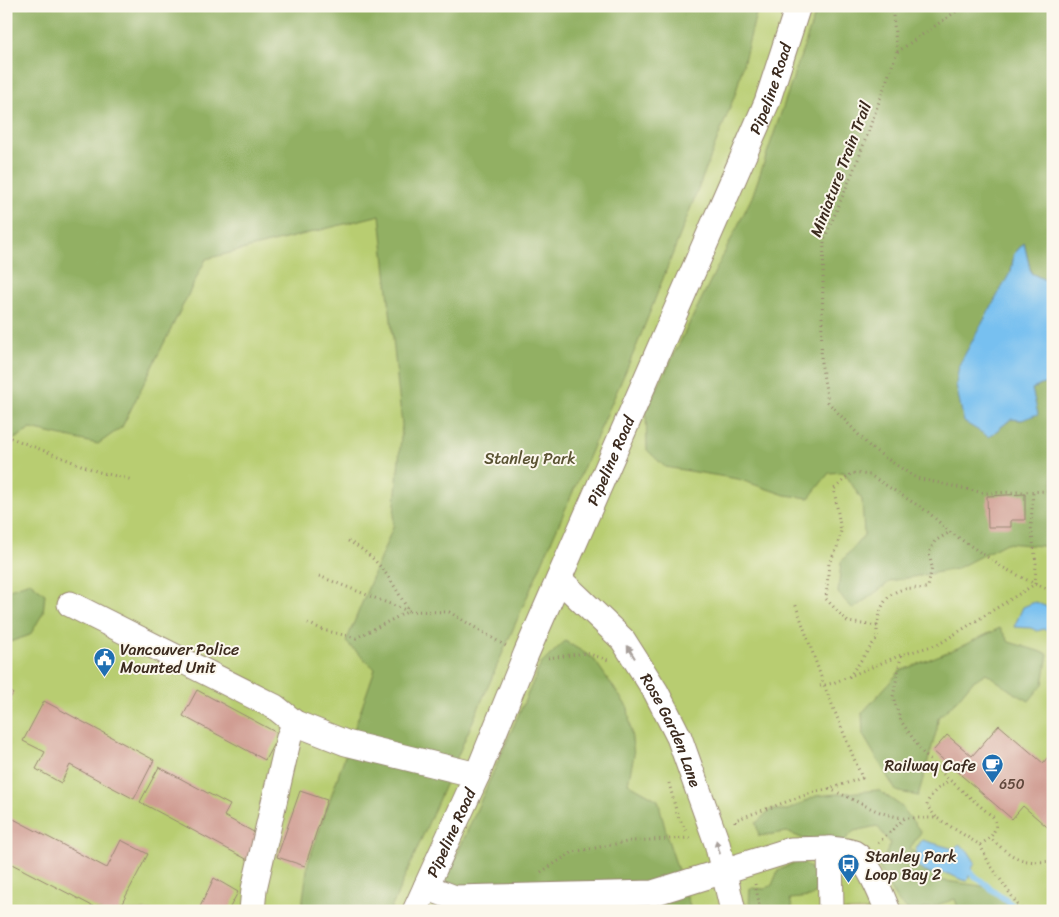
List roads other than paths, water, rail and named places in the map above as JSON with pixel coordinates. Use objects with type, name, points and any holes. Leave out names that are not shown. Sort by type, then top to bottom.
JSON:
[{"type":"street","name":"Pipeline Road","points":[[416,911],[477,775],[526,654],[767,102],[798,6]]},
{"type":"street","name":"Rose Garden Lane","points":[[559,579],[623,640],[656,692],[679,737],[717,844],[733,911]]},
{"type":"street","points":[[70,604],[275,707],[295,723],[346,743],[477,775]]},
{"type":"street","points":[[252,911],[254,889],[289,737],[295,723]]},
{"type":"street","points":[[830,849],[830,911]]},
{"type":"street","points":[[426,887],[455,898],[653,893],[791,850],[830,849],[856,854],[861,859],[868,869],[888,911]]},
{"type":"water","points":[[1024,243],[1031,273],[1053,284],[1053,380],[1032,389],[1038,414],[1022,420],[1011,419],[989,437],[964,422],[956,385],[959,365],[1011,271],[1014,254]]},
{"type":"water","points":[[1035,602],[1052,609],[1050,617],[1053,619],[1053,632],[1044,629],[1037,631],[1031,628],[1014,627],[1023,607]]},
{"type":"water","points":[[922,840],[954,849],[959,844],[968,851],[975,862],[967,881],[948,874],[927,873],[915,864],[916,849]]},
{"type":"waterway","points":[[971,873],[1018,911]]},
{"type":"place","name":"Vancouver Police Mounted Unit","points":[[104,677]]},
{"type":"place","name":"Railway Cafe","points":[[992,784]]},
{"type":"place","name":"Stanley Park Loop Bay 2","points":[[849,884]]},
{"type":"park label","name":"Stanley Park","points":[[530,458]]}]
